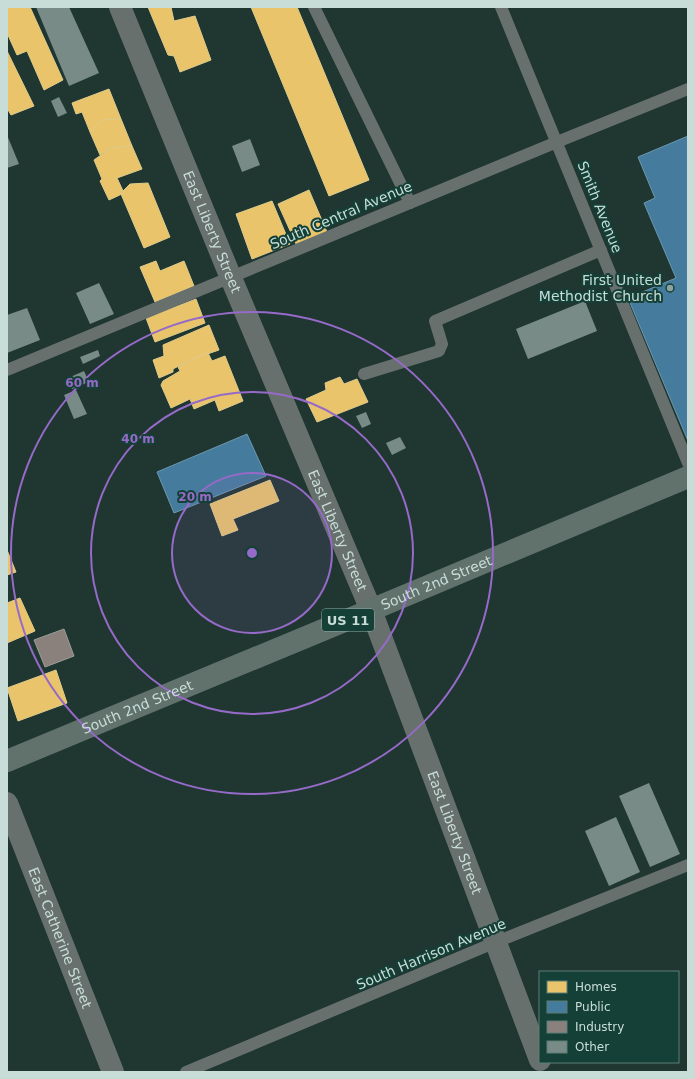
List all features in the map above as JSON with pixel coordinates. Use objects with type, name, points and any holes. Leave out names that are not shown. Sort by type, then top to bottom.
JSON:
[{"type":"main road","name":"South 2nd Street","points":[[7,761],[688,477]]},
{"type":"street","name":"East Liberty Street","points":[[120,7],[231,278],[371,610],[539,1058]]},
{"type":"street","name":"East Catherine Street","points":[[7,804],[112,1072]]},
{"type":"lane","points":[[314,7],[410,203]]},
{"type":"lane","name":"Smith Avenue","points":[[501,7],[688,463]]},
{"type":"lane","name":"South Central Avenue","points":[[7,370],[688,89]]},
{"type":"lane","points":[[364,374],[439,351],[442,344],[435,321],[601,250]]},
{"type":"lane","name":"South Harrison Avenue","points":[[186,1072],[496,942],[688,865]]},
{"type":"building: Homes","points":[[7,7],[30,7],[63,80],[44,90],[27,51],[17,55],[7,33]]},
{"type":"building: Homes","points":[[148,7],[171,7],[174,21],[195,16],[211,60],[180,72],[174,56],[168,55]]},
{"type":"building: Homes","points":[[251,7],[297,7],[369,180],[329,196]]},
{"type":"building: Homes","points":[[7,51],[34,106],[11,115],[7,108]]},
{"type":"building: Homes","points":[[109,89],[121,119],[102,120],[90,132],[82,112],[76,114],[72,103]]},
{"type":"building: Homes","points":[[121,119],[132,146],[111,148],[100,155],[90,132],[102,120]]},
{"type":"building: Homes","points":[[132,146],[142,169],[117,178],[124,193],[109,200],[100,181],[102,179],[94,160],[111,148]]},
{"type":"building: Homes","points":[[148,183],[170,237],[144,248],[121,194],[124,193],[123,191],[130,184]]},
{"type":"building: Homes","points":[[309,190],[327,232],[297,246],[278,204]]},
{"type":"building: Homes","points":[[272,201],[290,244],[252,259],[236,214]]},
{"type":"building: Homes","points":[[156,261],[160,271],[184,261],[194,286],[155,302],[140,267]]},
{"type":"building: Homes","points":[[196,299],[205,323],[155,342],[146,318]]},
{"type":"building: Homes","points":[[209,325],[219,350],[190,360],[173,369],[173,372],[159,378],[153,360],[164,356],[163,345]]},
{"type":"building: Homes","points":[[208,353],[212,361],[225,356],[243,401],[219,411],[215,400],[194,409],[190,399],[171,408],[161,385],[163,381],[180,371],[178,367],[190,360]]},
{"type":"building: Homes","points":[[340,377],[344,384],[357,379],[368,402],[317,422],[306,399],[326,390],[325,383]]},
{"type":"building: Homes","points":[[270,480],[279,501],[233,519],[238,530],[222,536],[210,504]]},
{"type":"building: Homes","points":[[7,550],[16,572],[7,575]]},
{"type":"building: Homes","points":[[20,598],[35,631],[7,643],[7,603]]},
{"type":"building: Homes","points":[[56,670],[67,703],[18,721],[7,688]]},
{"type":"building: Public","name":"First United Methodist Church","points":[[688,136],[688,441],[628,298],[676,278],[644,203],[655,198],[638,157]]},
{"type":"building: Public","points":[[247,434],[266,476],[174,513],[157,472]]},
{"type":"building: Industry","points":[[64,629],[74,656],[45,667],[34,640]]},
{"type":"building: Other","points":[[36,7],[69,7],[99,73],[69,86]]},
{"type":"building: Other","points":[[59,97],[67,113],[58,117],[51,101]]},
{"type":"building: Other","points":[[7,135],[19,164],[7,168]]},
{"type":"building: Other","points":[[250,139],[260,165],[242,172],[232,146]]},
{"type":"building: Other","points":[[99,283],[114,314],[90,324],[76,293]]},
{"type":"building: Other","points":[[585,301],[597,331],[528,359],[516,329]]},
{"type":"building: Other","points":[[27,308],[40,340],[7,353],[7,315]]},
{"type":"building: Other","points":[[98,350],[100,356],[83,364],[80,357]]},
{"type":"building: Other","points":[[84,371],[89,382],[72,389],[68,378]]},
{"type":"building: Other","points":[[76,390],[87,414],[74,419],[64,395]]},
{"type":"building: Other","points":[[366,412],[371,424],[362,428],[356,416]]},
{"type":"building: Other","points":[[400,437],[406,448],[392,455],[386,443]]},
{"type":"building: Other","points":[[649,783],[680,854],[650,867],[619,796]]},
{"type":"building: Other","points":[[616,817],[640,872],[609,886],[585,831]]},
{"type":"place","name":"First United Methodist Church","points":[[670,288]]}]
